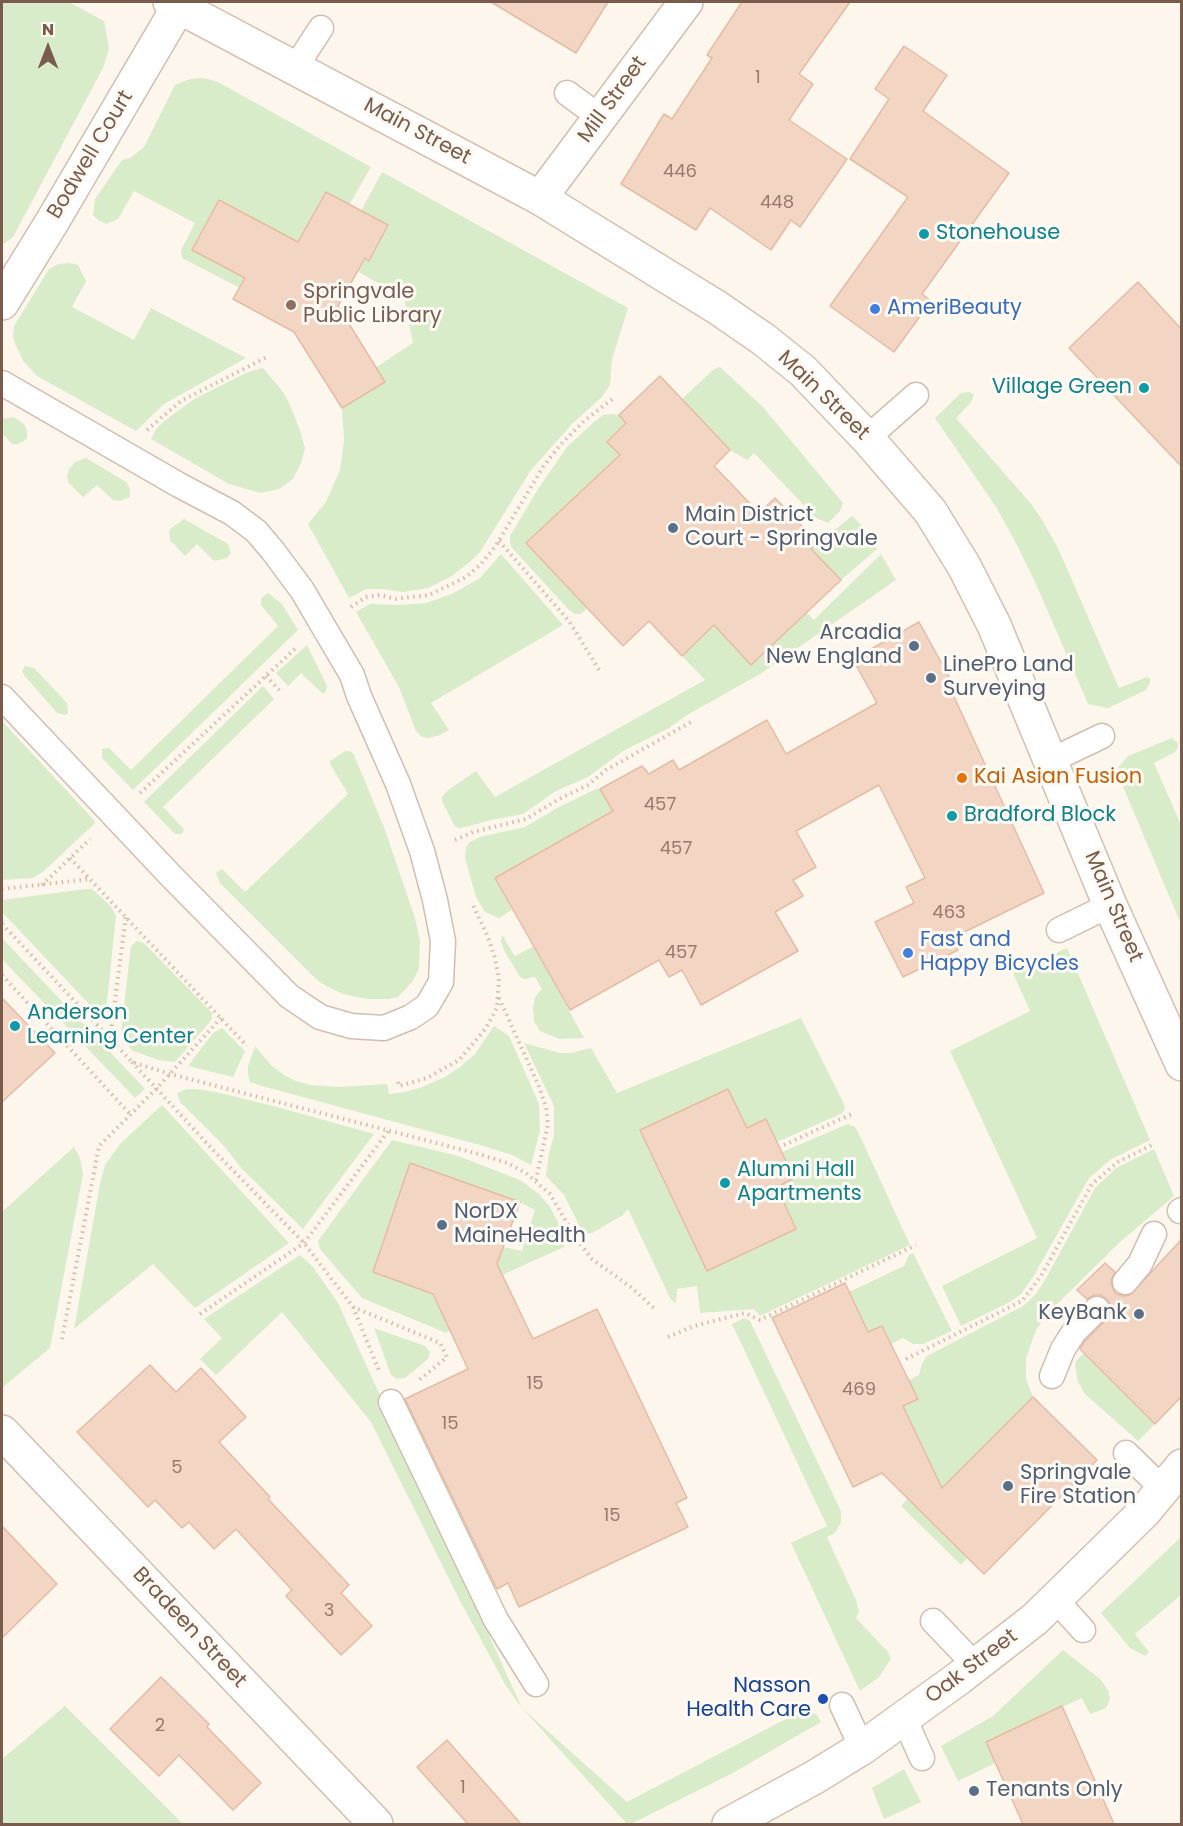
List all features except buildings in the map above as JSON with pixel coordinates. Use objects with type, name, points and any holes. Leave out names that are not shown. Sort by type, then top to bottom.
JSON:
[{"type":"main road","name":"Mill Street","points":[[540,198],[686,2]]},
{"type":"main road","name":"Main Street","points":[[174,4],[540,198],[718,308],[763,339],[803,371],[867,438],[930,511],[964,566],[994,626],[1052,760],[1110,905],[1182,1064]]},
{"type":"main road","name":"Bodwell Court","points":[[2,303],[58,212],[174,4]]},
{"type":"main road","name":"Bradeen Street","points":[[2,1432],[376,1824]]},
{"type":"main road","name":"Oak Street","points":[[729,1824],[815,1777],[862,1748],[975,1666],[1035,1619],[1167,1490]]},
{"type":"lane","points":[[296,68],[321,28]]},
{"type":"lane","points":[[567,93],[601,117]]},
{"type":"lane","points":[[2,383],[231,513],[256,531],[302,590],[352,675],[398,784],[422,852],[435,900],[443,941],[444,961],[441,982],[427,1006],[411,1017],[384,1028],[351,1026],[320,1017],[289,996],[171,876],[2,697]]},
{"type":"lane","points":[[867,438],[916,395]]},
{"type":"lane","points":[[1052,760],[1102,736]]},
{"type":"lane","points":[[1059,930],[1110,905]]},
{"type":"lane","points":[[1125,1282],[1140,1264],[1154,1234]]},
{"type":"lane","points":[[1052,1376],[1063,1349],[1074,1332],[1097,1309]]},
{"type":"lane","points":[[391,1402],[496,1620],[536,1684]]},
{"type":"lane","points":[[1126,1454],[1167,1490]]},
{"type":"lane","points":[[1054,1599],[1083,1630]]},
{"type":"lane","points":[[933,1621],[975,1666]]},
{"type":"lane","points":[[842,1705],[862,1748]]},
{"type":"lane","points":[[904,1718],[922,1758]]},
{"type":"path","points":[[124,453],[181,401],[269,356]]},
{"type":"path","points":[[499,541],[569,621],[601,673]]},
{"type":"path","points":[[266,676],[281,692]]},
{"type":"path","points":[[453,841],[473,832],[526,819],[588,785],[606,770],[691,722]]},
{"type":"path","points":[[42,885],[70,858],[247,1046]]},
{"type":"path","points":[[2,890],[91,879]]},
{"type":"path","points":[[398,1082],[399,1086],[427,1078],[459,1059],[486,1028],[497,1008],[499,979],[495,958],[471,901]]},
{"type":"path","points":[[110,1039],[126,916]]},
{"type":"path","points":[[2,924],[214,1151],[304,1243],[353,1307],[391,1402],[447,1357],[440,1343],[353,1307]]},
{"type":"path","points":[[2,975],[130,1114]]},
{"type":"path","points":[[499,997],[546,1107],[548,1125],[536,1180]]},
{"type":"path","points":[[62,1339],[99,1146],[157,1088],[221,1018]]},
{"type":"path","points":[[132,1062],[507,1163],[536,1180],[550,1194],[577,1240],[592,1258],[632,1288],[656,1310]]},
{"type":"path","points":[[784,1145],[854,1113]]},
{"type":"path","points":[[200,1314],[304,1243],[388,1130]]},
{"type":"path","points":[[906,1359],[1022,1301],[1041,1276],[1092,1184],[1118,1162],[1152,1145]]},
{"type":"path","points":[[668,1337],[694,1326],[745,1313],[760,1320],[916,1245]]},
{"type":"green space","points":[[2,2],[69,2],[104,21],[109,49],[103,68],[13,237],[2,245]]},
{"type":"green space","points":[[203,78],[218,82],[371,167],[349,205],[300,247],[291,238],[219,200],[192,249],[245,278],[240,288],[182,258],[181,250],[195,223],[134,191],[118,219],[106,224],[93,215],[95,199],[122,160],[130,158],[144,147],[175,85],[190,79]]},
{"type":"green space","points":[[382,172],[628,308],[612,359],[610,385],[601,398],[572,424],[531,470],[480,552],[450,577],[428,588],[403,592],[366,589],[349,598],[308,524],[326,502],[340,470],[344,441],[342,408],[384,382],[375,368],[413,343],[404,298],[357,271],[364,258],[370,260],[388,226],[361,211]]},
{"type":"green space","points":[[58,264],[78,265],[86,281],[72,307],[134,340],[151,308],[246,358],[164,404],[136,431],[37,376],[24,362],[16,346],[13,337],[14,326],[49,269]]},
{"type":"green space","points":[[720,367],[763,407],[843,503],[840,511],[828,523],[816,518],[754,453],[747,460],[730,450],[682,399],[713,370]]},
{"type":"green space","points":[[263,368],[283,392],[290,405],[305,449],[293,479],[279,489],[260,493],[229,484],[151,439],[163,422],[194,399],[248,372]]},
{"type":"green space","points":[[970,392],[974,395],[971,402],[956,418],[1032,505],[1042,520],[1058,548],[1119,688],[1147,677],[1150,678],[1150,682],[1146,690],[1108,708],[1088,704],[1017,545],[996,507],[935,418],[961,393]]},
{"type":"green space","points":[[603,415],[619,415],[626,423],[607,442],[620,455],[526,543],[587,608],[581,614],[575,614],[513,549],[510,536],[567,447]]},
{"type":"green space","points":[[14,417],[24,424],[27,431],[27,439],[18,444],[12,444],[2,433],[2,419]]},
{"type":"green space","points":[[86,458],[126,482],[130,489],[130,497],[120,501],[113,500],[97,485],[83,497],[68,482],[67,476],[75,462]]},
{"type":"green space","points":[[852,516],[877,549],[841,580],[811,549]]},
{"type":"green space","points":[[184,519],[228,544],[231,553],[227,558],[214,561],[197,544],[185,556],[170,540],[169,534],[170,529]]},
{"type":"green space","points":[[501,554],[563,625],[431,703],[449,730],[429,738],[422,737],[416,731],[399,687],[356,612],[370,604],[426,603],[452,594],[480,578]]},
{"type":"green space","points":[[881,554],[896,580],[760,674],[687,715],[669,728],[623,751],[588,777],[556,791],[523,814],[462,828],[454,825],[442,797],[476,771],[495,797],[705,680],[682,656],[714,625],[751,665],[806,612],[814,620]]},
{"type":"green space","points":[[268,593],[282,604],[298,630],[133,790],[102,758],[102,749],[109,748],[131,770],[278,626],[261,605],[261,598]]},
{"type":"green space","points":[[307,645],[327,686],[325,693],[322,693],[301,673],[288,686],[276,673]]},
{"type":"green space","points":[[25,666],[34,668],[67,703],[68,713],[65,715],[57,713],[24,675],[22,671]]},
{"type":"green space","points":[[263,686],[274,699],[163,807],[184,829],[182,834],[175,834],[144,802]]},
{"type":"green space","points":[[2,721],[95,823],[44,871],[33,878],[2,880]]},
{"type":"green space","points":[[1172,738],[1178,743],[1175,752],[1154,763],[1181,825],[1181,924],[1116,770],[1128,756]]},
{"type":"green space","points":[[345,751],[350,751],[354,755],[385,830],[415,918],[420,941],[419,968],[413,981],[398,997],[389,999],[367,999],[343,994],[316,979],[220,883],[216,874],[222,869],[245,892],[348,794],[329,762]]},
{"type":"green space","points":[[596,789],[600,789],[613,811],[495,878],[512,910],[499,918],[485,912],[476,897],[465,858],[466,847],[470,842],[480,837],[525,827]]},
{"type":"green space","points":[[92,889],[100,896],[116,916],[105,1021],[2,912],[2,900]]},
{"type":"green space","points":[[502,935],[515,956],[534,946],[584,1038],[559,1039],[540,1031],[534,1021],[533,1008],[535,997],[542,989],[535,977],[525,979],[520,977],[504,950],[501,942]]},
{"type":"green space","points":[[2,938],[145,1089],[135,1098],[2,959]]},
{"type":"green space","points":[[137,941],[144,943],[212,1013],[209,1023],[175,1062],[159,1060],[133,1051],[127,1045],[121,1031],[131,946]]},
{"type":"green space","points":[[1067,948],[1150,1140],[1110,1160],[1089,1178],[1021,1294],[1010,1302],[961,1326],[942,1286],[1037,1238],[950,1051],[1030,1011],[1013,973]]},
{"type":"green space","points":[[801,1018],[843,1102],[845,1107],[843,1113],[777,1142],[766,1119],[747,1128],[728,1089],[640,1130],[707,1271],[796,1229],[777,1187],[794,1178],[782,1152],[848,1124],[855,1127],[860,1136],[910,1245],[760,1316],[754,1309],[700,1313],[697,1286],[677,1289],[676,1303],[671,1300],[628,1209],[623,1215],[592,1233],[585,1234],[564,1195],[546,1176],[554,1136],[554,1106],[524,1043],[560,1053],[591,1048],[617,1093]]},
{"type":"green space","points":[[494,1026],[509,1036],[539,1104],[540,1131],[531,1165],[512,1155],[480,1145],[262,1086],[250,1082],[248,1074],[248,1066],[255,1046],[271,1065],[296,1081],[310,1085],[339,1087],[387,1084],[389,1094],[405,1092],[445,1077],[460,1067],[475,1054]]},
{"type":"green space","points":[[222,1028],[245,1051],[233,1077],[188,1066],[213,1033]]},
{"type":"green space","points":[[187,1089],[216,1092],[374,1134],[303,1229],[242,1169],[224,1146],[180,1102],[177,1093]]},
{"type":"green space","points":[[162,1105],[289,1243],[195,1308],[153,1264],[74,1329],[105,1165],[120,1144]]},
{"type":"green space","points":[[392,1140],[458,1156],[520,1180],[539,1194],[550,1207],[564,1234],[566,1240],[564,1247],[502,1275],[497,1264],[503,1247],[522,1251],[535,1210],[520,1202],[410,1163],[373,1272],[433,1294],[450,1330],[446,1333],[362,1298],[320,1249],[318,1241]]},
{"type":"green space","points":[[74,1147],[80,1158],[83,1174],[50,1348],[3,1387],[2,1212]]},
{"type":"green space","points":[[1154,1149],[1174,1196],[1119,1243],[1047,1314],[1036,1330],[1026,1358],[1026,1379],[1033,1397],[920,1511],[967,1558],[961,1565],[901,1506],[928,1476],[903,1406],[909,1380],[919,1375],[927,1356],[1023,1306],[1035,1295],[1095,1188],[1116,1168]]},
{"type":"green space","points":[[913,1253],[952,1331],[923,1344],[913,1344],[903,1338],[891,1344],[882,1326],[868,1332],[849,1292],[904,1266],[909,1255]]},
{"type":"green space","points":[[300,1255],[313,1267],[338,1303],[522,1708],[506,1686],[458,1597],[371,1422],[282,1312],[216,1375],[200,1359],[222,1338],[204,1319]]},
{"type":"green space","points":[[744,1318],[750,1321],[841,1511],[841,1522],[835,1533],[827,1537],[856,1600],[859,1612],[856,1618],[888,1652],[891,1659],[879,1677],[860,1691],[791,1543],[827,1526],[732,1324]]},
{"type":"green space","points":[[374,1328],[425,1346],[430,1352],[428,1359],[405,1378],[397,1379],[391,1375]]},
{"type":"green space","points":[[1084,1353],[1155,1424],[1138,1441],[1085,1394],[1078,1382],[1075,1365]]},
{"type":"green space","points":[[1181,1537],[1181,1595],[1135,1634],[1149,1652],[1145,1656],[1130,1648],[1101,1613]]},
{"type":"green space","points":[[1063,1650],[1100,1679],[1108,1690],[1110,1699],[1106,1708],[1090,1714],[1082,1698],[986,1742],[995,1763],[958,1781],[941,1746],[993,1716]]},
{"type":"green space","points":[[65,1706],[183,1824],[2,1824],[2,1759]]},
{"type":"green space","points":[[522,1708],[627,1802],[799,1712],[811,1711],[821,1722],[731,1774],[627,1824]]},
{"type":"green space","points":[[904,1769],[921,1802],[884,1819],[872,1788]]},
{"type":"place","name":"Stonehouse","points":[[924,234]]},
{"type":"place","name":"Springvale Public Library","points":[[291,305]]},
{"type":"place","name":"AmeriBeauty","points":[[875,309]]},
{"type":"place","name":"Village Green","points":[[1144,388]]},
{"type":"place","name":"Main District Court - Springvale","points":[[673,528]]},
{"type":"place","name":"Arcadia New England","points":[[914,646]]},
{"type":"place","name":"LinePro Land Surveying","points":[[931,678]]},
{"type":"place","name":"Kai Asian Fusion","points":[[962,778]]},
{"type":"place","name":"Bradford Block","points":[[952,816]]},
{"type":"place","name":"Fast and Happy Bicycles","points":[[908,953]]},
{"type":"place","name":"Anderson Learning Center","points":[[15,1026]]},
{"type":"place","name":"Alumni Hall Apartments","points":[[725,1183]]},
{"type":"place","name":"NorDX MaineHealth","points":[[442,1225]]},
{"type":"place","name":"KeyBank","points":[[1139,1314]]},
{"type":"place","name":"Springvale Fire Station","points":[[1008,1486]]},
{"type":"place","name":"Nasson Health Care","points":[[823,1699]]},
{"type":"place","name":"Tenants Only","points":[[974,1791]]}]
